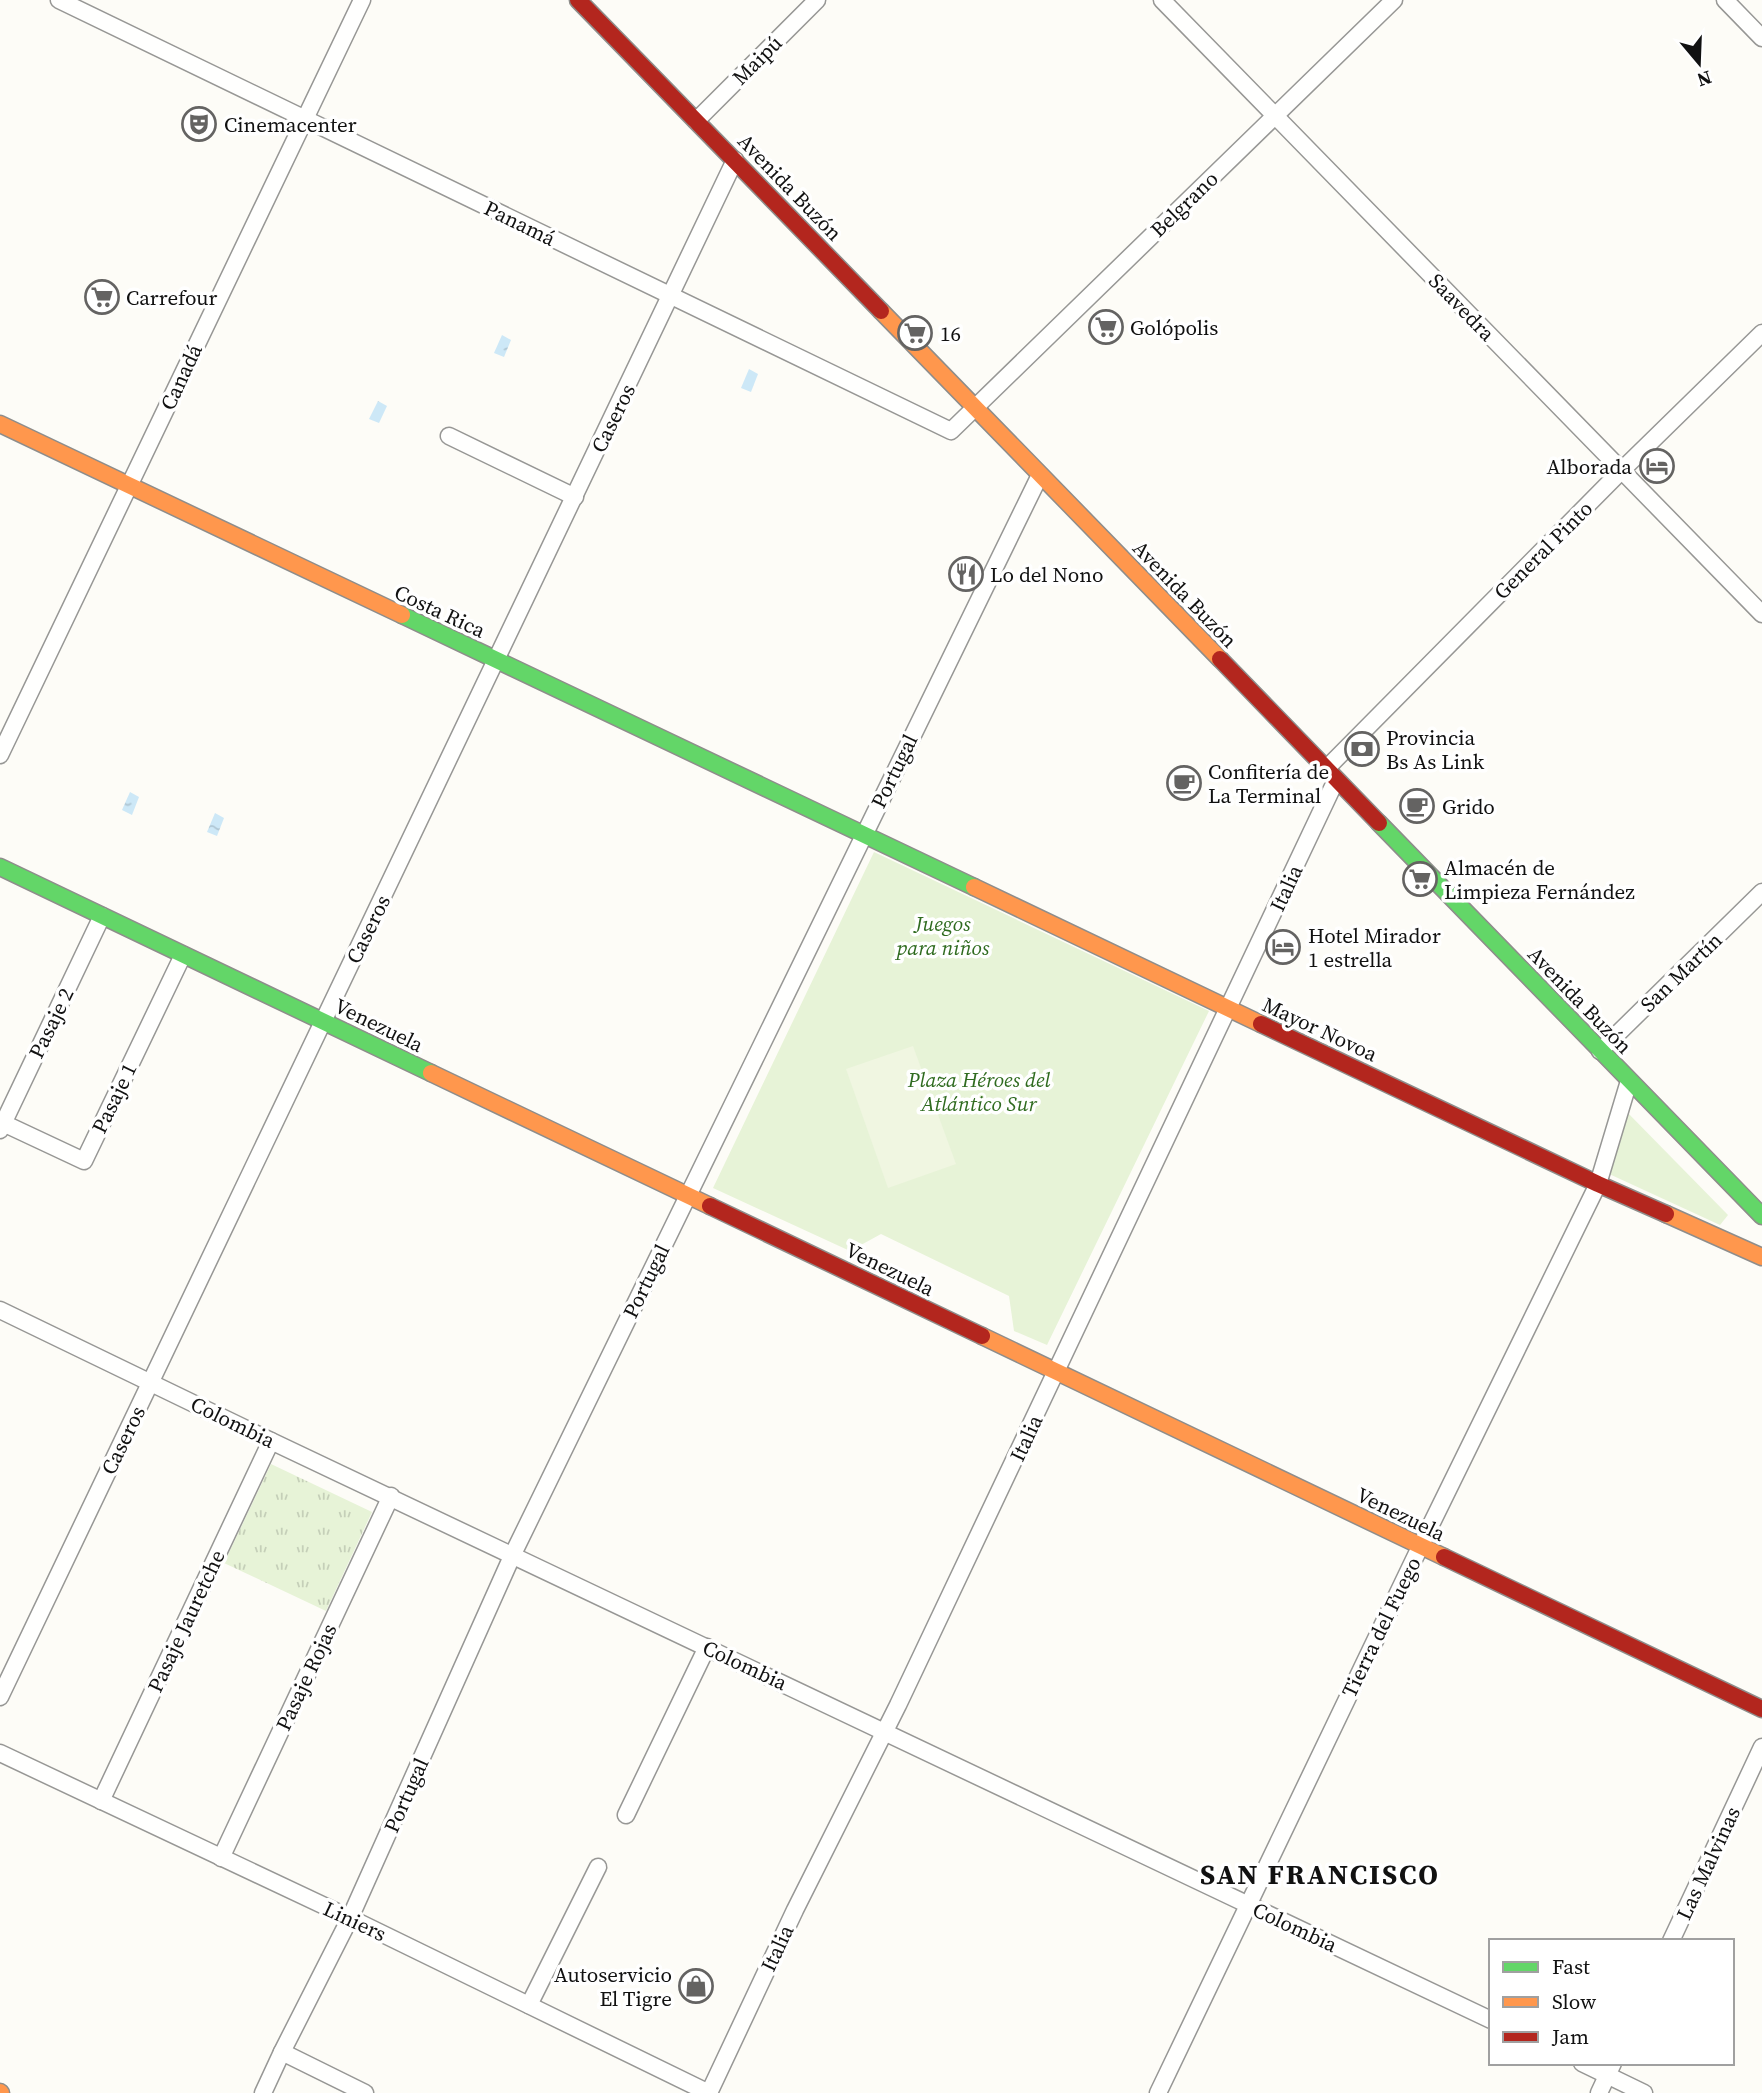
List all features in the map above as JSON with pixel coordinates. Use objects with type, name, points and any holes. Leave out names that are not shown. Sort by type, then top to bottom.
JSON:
[{"type":"street","name":"Panamá","points":[[59,0],[951,431],[975,408]]},
{"type":"street","name":"Canadá","points":[[0,755],[362,0]]},
{"type":"street","name":"Avenida Buzón","points":[[578,0],[1762,1216]]},
{"type":"street","name":"Maipú","points":[[696,121],[817,0]]},
{"type":"street","name":"Saavedra","points":[[1162,0],[1762,614]]},
{"type":"street","name":"Belgrano","points":[[975,408],[1394,0]]},
{"type":"street","points":[[1725,0],[1762,38]]},
{"type":"street","name":"Caseros","points":[[0,1697],[735,160]]},
{"type":"street","name":"General Pinto","points":[[1331,775],[1622,470],[1762,333]]},
{"type":"street","name":"Costa Rica","points":[[0,424],[863,835]]},
{"type":"street","points":[[449,436],[575,497]]},
{"type":"street","name":"Portugal","points":[[263,2093],[350,1918],[513,1554],[1040,475]]},
{"type":"street","name":"Italia","points":[[709,2093],[795,1910],[886,1732],[1229,1009],[1331,775]]},
{"type":"street","name":"Mayor Novoa","points":[[863,835],[1598,1184],[1762,1258]]},
{"type":"street","name":"Venezuela","points":[[0,867],[1762,1709]]},
{"type":"street","name":"San Martín","points":[[1600,1051],[1762,892]]},
{"type":"street","name":"Pasaje 2","points":[[2,1126],[102,916]]},
{"type":"street","name":"Pasaje 1","points":[[2,1126],[84,1161],[183,955]]},
{"type":"street","name":"Tierra del Fuego","points":[[1158,2093],[1420,1546],[1598,1184],[1629,1081]]},
{"type":"street","name":"Colombia","points":[[0,1310],[1489,2019]]},
{"type":"street","name":"Pasaje Jauretche","points":[[101,1801],[271,1441]]},
{"type":"street","name":"Pasaje Rojas","points":[[221,1858],[391,1496]]},
{"type":"street","points":[[626,1815],[707,1647]]},
{"type":"street","name":"Las Malvinas","points":[[1672,1939],[1762,1747]]},
{"type":"street","name":"Liniers","points":[[0,1753],[350,1918],[709,2093]]},
{"type":"street","points":[[529,2005],[598,1867]]},
{"type":"street","points":[[282,2052],[365,2093]]},
{"type":"street","points":[[1591,2065],[1610,2069],[1644,2093]]},
{"type":"street","points":[[1599,2093],[1610,2069]]},
{"type":"green space","name":"Plaza Héroes del Atlántico Sur","points":[[874,852],[1209,1011],[1047,1345],[1014,1331],[1009,1296],[881,1234],[850,1251],[713,1188]]},
{"type":"green space","points":[[913,1046],[956,1164],[888,1188],[846,1069]]},
{"type":"green space","points":[[1623,1108],[1728,1215],[1720,1225],[1607,1173]]},
{"type":"green space","points":[[271,1464],[372,1512],[326,1611],[224,1563]]},
{"type":"water","points":[[502,335],[511,340],[504,357],[494,353]]},
{"type":"water","points":[[749,369],[758,374],[751,392],[741,388]]},
{"type":"water","points":[[378,401],[387,406],[379,423],[369,419]]},
{"type":"water","points":[[130,792],[139,797],[132,815],[122,810]]},
{"type":"water","points":[[215,813],[224,818],[217,836],[207,832]]},
{"type":"traffic: fast","points":[[402,615],[974,887]]},
{"type":"traffic: fast","points":[[1379,823],[1762,1216]]},
{"type":"traffic: fast","points":[[0,867],[431,1073]]},
{"type":"traffic: slow","points":[[881,311],[1220,659]]},
{"type":"traffic: slow","points":[[0,424],[402,615]]},
{"type":"traffic: slow","points":[[974,887],[1261,1024]]},
{"type":"traffic: slow","points":[[431,1073],[710,1206]]},
{"type":"traffic: slow","points":[[1666,1214],[1762,1257]]},
{"type":"traffic: slow","points":[[982,1336],[1444,1557]]},
{"type":"traffic: jam","points":[[578,0],[881,311]]},
{"type":"traffic: jam","points":[[1220,659],[1379,823]]},
{"type":"traffic: jam","points":[[1261,1024],[1666,1214]]},
{"type":"traffic: jam","points":[[710,1206],[982,1336]]},
{"type":"traffic: jam","points":[[1444,1557],[1762,1709]]},
{"type":"place","name":"Cinemacenter","points":[[199,124]]},
{"type":"place","name":"Carrefour","points":[[102,297]]},
{"type":"place","name":"Golópolis","points":[[1106,327]]},
{"type":"place","name":"16","points":[[915,333]]},
{"type":"place","name":"Alborada","points":[[1657,466]]},
{"type":"place","name":"Lo del Nono","points":[[966,574]]},
{"type":"place","name":"Provincia Bs As Link","points":[[1362,749]]},
{"type":"place","name":"Confitería de La Terminal","points":[[1184,783]]},
{"type":"place","name":"Grido","points":[[1417,806]]},
{"type":"place","name":"Almacén de Limpieza Fernández","points":[[1420,879]]},
{"type":"place","name":"Hotel Mirador 1 estrella","points":[[1283,947]]},
{"type":"place","name":"Autoservicio El Tigre","points":[[696,1986]]},
{"type":"district","name":"SAN FRANCISCO","points":[[1320,1874]]},
{"type":"park label","name":"Juegos para niños","points":[[943,935]]}]
